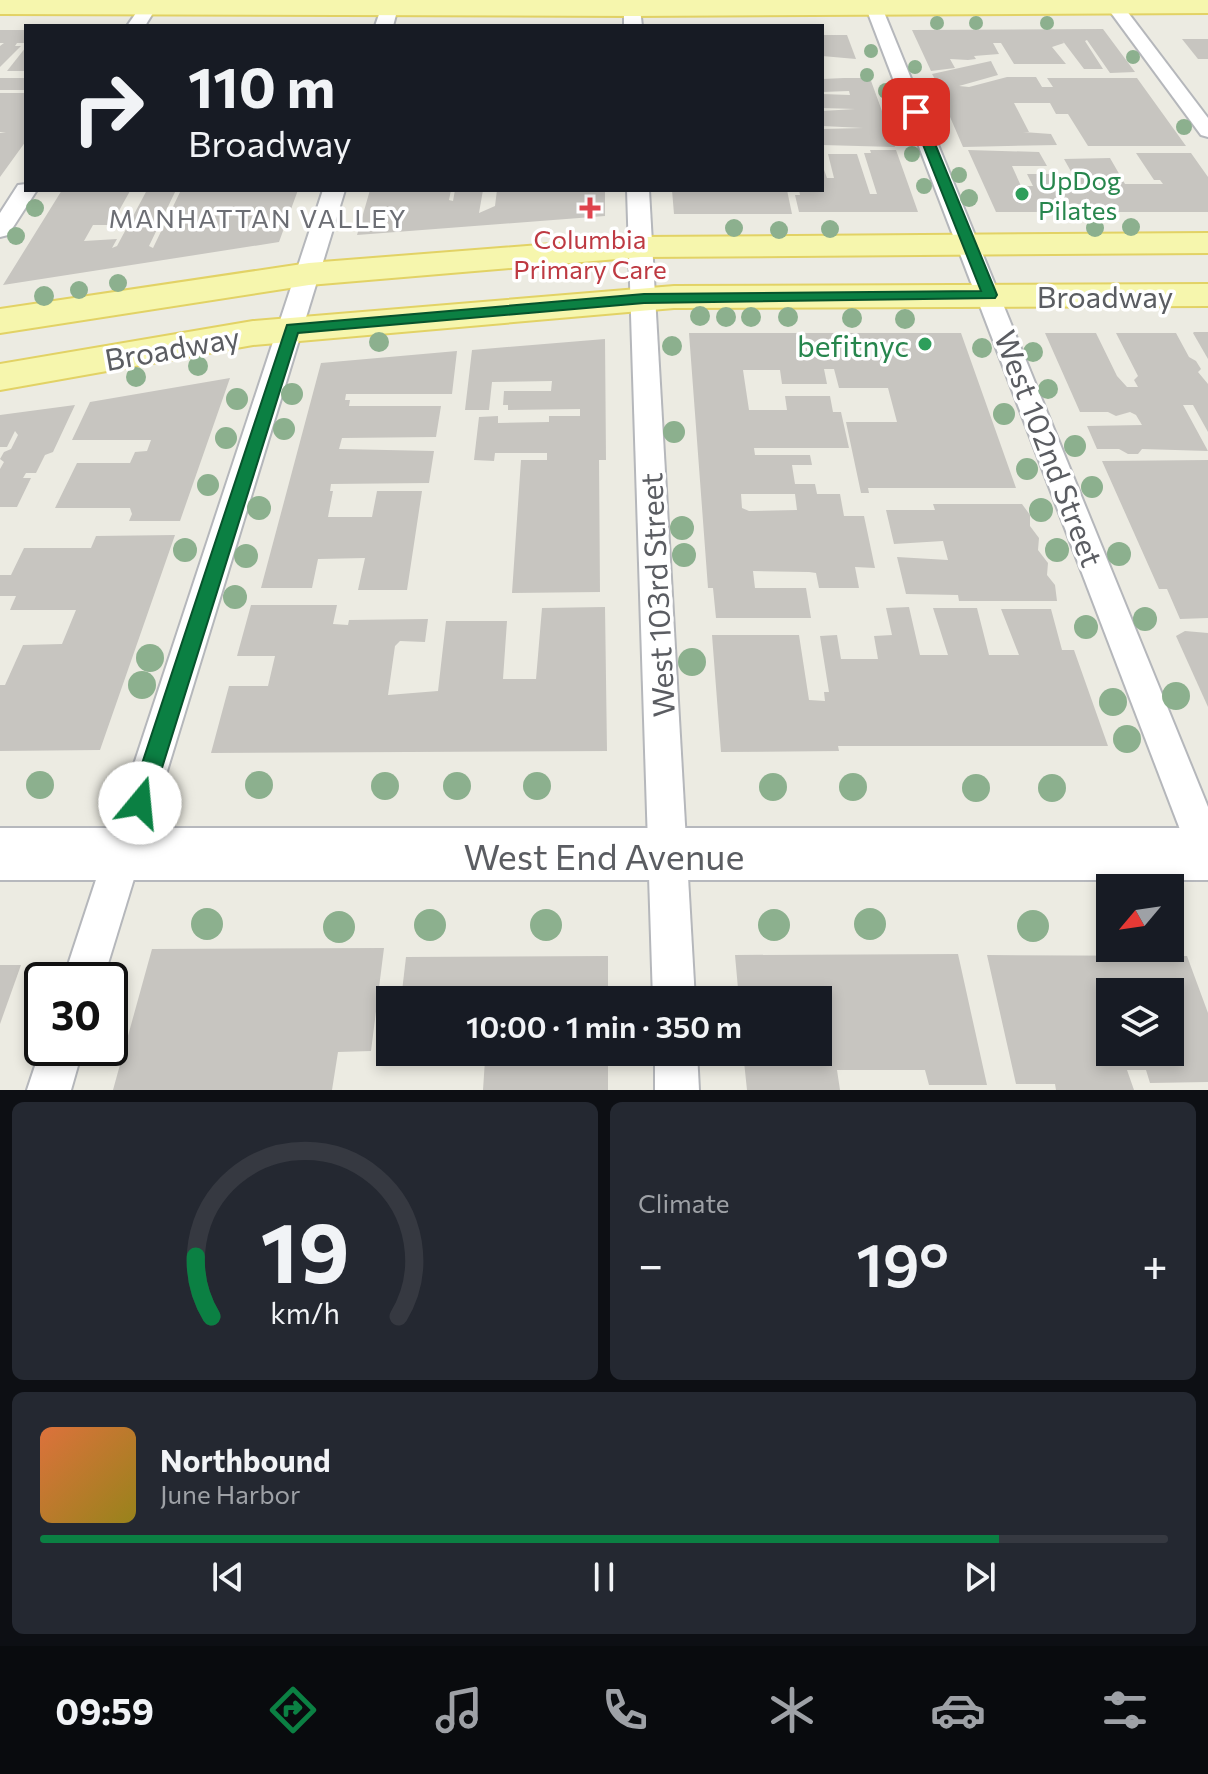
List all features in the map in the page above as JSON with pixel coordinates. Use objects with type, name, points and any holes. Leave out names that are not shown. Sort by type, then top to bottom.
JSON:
[{"type":"main road","points":[[0,7],[145,12],[388,11],[633,18],[872,3],[1208,6]]},
{"type":"main road","name":"Broadway","points":[[0,321],[309,274],[641,247],[1208,243]]},
{"type":"main road","name":"Broadway","points":[[0,377],[224,337],[644,298],[1208,295]]},
{"type":"street","name":"West 102nd Street","points":[[872,3],[1208,853]]},
{"type":"street","points":[[1114,6],[1208,131]]},
{"type":"street","points":[[0,230],[25,192]]},
{"type":"street","points":[[89,962],[333,192]]},
{"type":"street","name":"West 103rd Street","points":[[638,192],[674,986]]},
{"type":"street","name":"West End Avenue","points":[[0,854],[1208,853]]},
{"type":"street","points":[[49,1090],[56,1066]]},
{"type":"street","points":[[676,1066],[677,1090]]},
{"type":"building","points":[[1103,29],[1135,72],[1110,73],[1087,40],[1103,69],[1084,69],[1062,40],[1064,43],[1052,47],[1066,64],[1014,64],[1001,43],[993,43],[999,54],[974,56],[976,59],[968,60],[950,59],[955,68],[931,71],[912,30]]},
{"type":"building","points":[[0,30],[24,30],[24,43],[17,43],[15,46],[21,46],[0,67],[0,46],[4,43],[0,43]]},
{"type":"building","points":[[824,35],[847,35],[856,59],[824,56]]},
{"type":"building","points":[[1182,39],[1208,39],[1208,59],[1198,59]]},
{"type":"building","points":[[24,50],[24,71],[7,71]]},
{"type":"building","points":[[991,61],[998,75],[959,86],[969,87],[1007,77],[1036,77],[1042,87],[1053,87],[1047,78],[1137,78],[1186,146],[1088,146],[1068,114],[1056,114],[1050,103],[1014,103],[1029,132],[1023,132],[1051,134],[1057,145],[963,147],[944,103],[949,103],[932,74]]},
{"type":"building","points":[[0,78],[24,78],[24,90],[0,90]]},
{"type":"building","points":[[870,78],[895,147],[824,145],[824,129],[863,128],[824,126],[824,111],[855,109],[824,108],[824,94],[850,95],[849,91],[824,92],[824,79]]},
{"type":"building","points":[[0,93],[24,93],[24,144],[0,177],[0,133],[6,132],[0,132]]},
{"type":"building","points":[[870,150],[896,150],[918,212],[799,212],[795,195],[800,195],[799,192],[824,192],[824,170],[827,178],[834,178],[828,154],[857,154],[870,194],[877,194],[864,153],[871,153]]},
{"type":"building","points":[[968,150],[1039,152],[1047,166],[1012,166],[1021,186],[1033,186],[1027,174],[1055,174],[1064,190],[1071,190],[1068,184],[1078,184],[1064,159],[1110,158],[1125,184],[1163,184],[1160,180],[1154,180],[1136,153],[1191,153],[1208,177],[1208,212],[996,212]]},
{"type":"building","points":[[61,192],[129,192],[111,225],[93,225],[84,241],[117,239],[112,248],[117,246],[146,192],[175,192],[149,246],[153,248],[180,192],[297,192],[279,242],[3,285]]},
{"type":"building","points":[[369,192],[451,192],[449,200],[453,201],[455,192],[483,192],[479,213],[495,206],[497,192],[605,192],[605,216],[357,235]]},
{"type":"building","points":[[672,192],[787,192],[792,214],[674,214]]},
{"type":"building","points":[[1208,332],[1208,359],[1193,333]]},
{"type":"building","points":[[689,333],[961,333],[1016,488],[868,488],[869,493],[861,493],[846,422],[897,422],[888,388],[839,388],[834,369],[824,369],[827,384],[782,384],[780,370],[743,370],[749,410],[787,410],[785,396],[830,396],[833,412],[841,412],[849,448],[754,448],[755,455],[810,455],[812,465],[792,465],[795,484],[815,484],[817,494],[840,494],[844,516],[864,516],[875,568],[855,567],[859,588],[819,588],[816,573],[753,571],[755,588],[806,588],[811,618],[716,618],[713,588],[708,588]],"holes":[[[741,494],[795,494],[797,510],[749,511],[742,508]]]},
{"type":"building","points":[[1045,333],[1096,333],[1117,376],[1127,387],[1138,387],[1134,380],[1138,376],[1116,333],[1176,333],[1208,384],[1208,432],[1193,405],[1183,405],[1208,451],[1142,449],[1138,454],[1128,454],[1119,449],[1097,449],[1087,426],[1142,425],[1130,412],[1116,416],[1108,412],[1080,412]]},
{"type":"building","points":[[605,339],[606,460],[599,460],[600,592],[512,593],[521,460],[547,460],[547,453],[495,453],[494,461],[474,460],[479,417],[498,416],[498,423],[549,422],[549,416],[580,416],[580,409],[508,410],[508,405],[503,405],[504,391],[551,391],[552,381],[492,382],[489,410],[465,410],[472,350]]},
{"type":"building","points":[[457,351],[452,394],[346,394],[345,400],[350,400],[349,406],[441,406],[436,437],[342,438],[339,449],[434,451],[429,483],[331,484],[330,491],[333,491],[328,517],[372,517],[377,491],[422,491],[407,590],[358,590],[365,558],[318,559],[312,588],[261,588],[321,363]]},
{"type":"building","points":[[230,378],[180,521],[129,521],[132,514],[130,508],[55,508],[77,463],[130,463],[135,452],[147,451],[151,440],[72,440],[90,402]]},
{"type":"building","points":[[75,405],[53,452],[45,455],[36,473],[26,473],[23,478],[31,478],[17,507],[0,507],[0,469],[4,462],[0,459],[4,452],[11,449],[18,435],[15,431],[7,447],[0,447],[0,415]]},
{"type":"building","points":[[1208,460],[1208,618],[1180,619],[1167,589],[1159,589],[1102,461]]},
{"type":"building","points":[[933,504],[1022,504],[1030,515],[1030,526],[1039,538],[1038,550],[1048,563],[1047,575],[1055,585],[1057,601],[959,601],[958,595],[906,594],[897,557],[948,560],[943,541],[894,544],[886,510],[935,510]]},
{"type":"building","points":[[175,535],[100,750],[0,751],[0,685],[5,685],[23,645],[62,644],[76,610],[10,610],[16,596],[0,596],[0,575],[11,575],[24,548],[91,548],[96,536]]},
{"type":"building","points":[[251,605],[337,605],[333,624],[348,625],[349,620],[428,619],[425,642],[400,641],[395,646],[388,695],[438,691],[446,621],[507,621],[503,679],[536,679],[542,608],[605,607],[607,751],[211,753],[229,686],[268,686],[275,656],[237,656]]},
{"type":"building","points":[[909,607],[920,655],[948,655],[933,608],[977,608],[989,655],[1019,655],[1001,609],[1051,609],[1062,650],[1074,650],[1108,746],[838,746],[839,751],[721,752],[712,635],[799,635],[809,700],[825,701],[824,692],[829,692],[820,636],[837,635],[841,659],[878,659],[874,636],[892,635],[886,608]]},
{"type":"building","points":[[1185,631],[1208,633],[1208,707],[1176,636]]},
{"type":"building","points":[[384,948],[379,986],[376,986],[371,1051],[338,1052],[332,1090],[113,1090],[120,1066],[128,1066],[128,1036],[152,949]]},
{"type":"building","points":[[958,954],[987,1085],[929,1085],[925,1070],[837,1070],[840,1090],[747,1090],[744,1066],[832,1066],[832,986],[738,986],[735,955]]},
{"type":"building","points":[[987,955],[1096,956],[1096,962],[1184,962],[1184,956],[1187,956],[1208,1013],[1208,1082],[1150,1083],[1146,1070],[1127,1070],[1134,1090],[1056,1090],[1055,1084],[1016,1084]]},
{"type":"building","points":[[608,956],[608,986],[403,986],[406,957]]},
{"type":"building","points":[[0,965],[21,965],[0,1024]]},
{"type":"building","points":[[485,1066],[608,1066],[608,1090],[483,1090]]},
{"type":"place","name":"UpDog Pilates","points":[[1022,194]]},
{"type":"place","name":"Columbia Primary Care","points":[[590,208]]},
{"type":"place","name":"befitnyc","points":[[925,344]]},
{"type":"district","name":"MANHATTAN VALLEY","points":[[258,217]]},
{"type":"route","points":[[140,803],[292,329],[644,298],[990,295],[916,112]]}]
